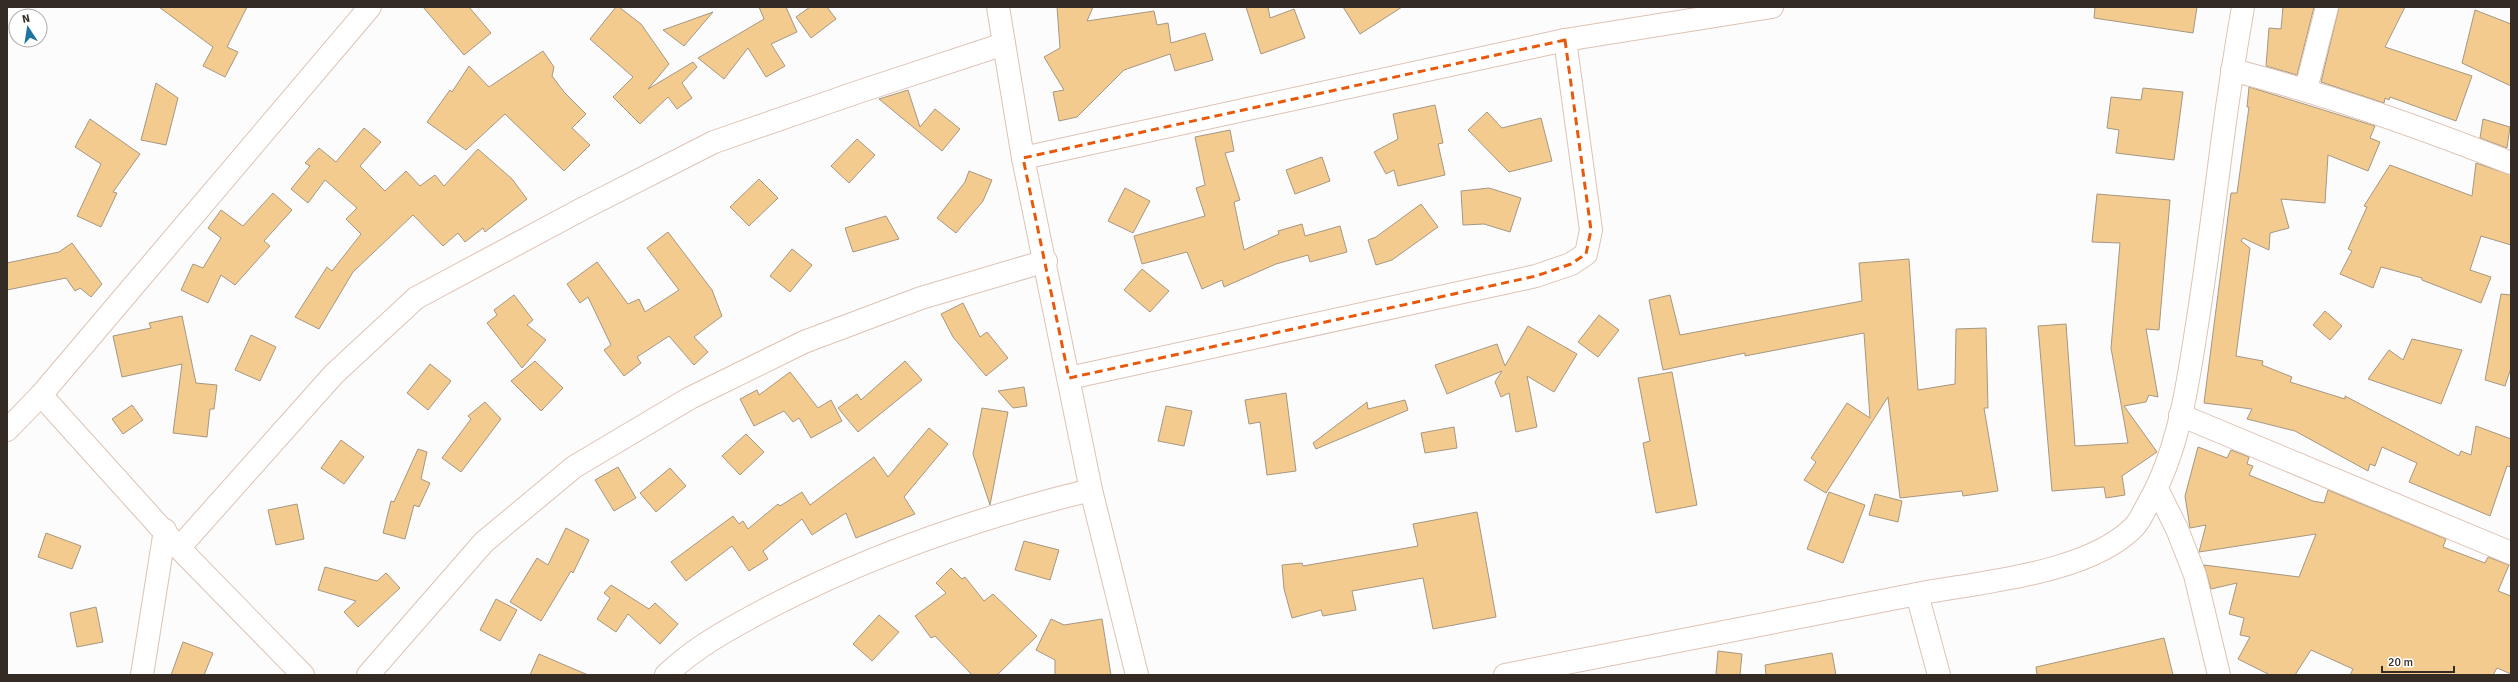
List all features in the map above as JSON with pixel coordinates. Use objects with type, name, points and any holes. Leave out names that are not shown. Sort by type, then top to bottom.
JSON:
[{"type":"street","points":[[7,430],[42,395],[370,7]]},
{"type":"street","points":[[998,7],[1023,158],[1046,261],[1091,490],[1137,675]]},
{"type":"street","points":[[1023,158],[1566,40],[1772,7]]},
{"type":"street","points":[[1505,675],[2056,568],[2107,548],[2135,526],[2157,489],[2168,461],[2180,415],[2210,239],[2232,70],[2243,7]]},
{"type":"street","points":[[2306,89],[2327,7]]},
{"type":"street","points":[[1069,378],[1536,276],[1571,264],[1586,254],[1591,230],[1566,40]]},
{"type":"street","points":[[179,548],[334,374],[416,298],[584,208],[714,142],[858,92],[1004,44]]},
{"type":"street","points":[[2232,70],[2306,89],[2457,142],[2511,163]]},
{"type":"street","points":[[368,675],[484,542],[574,467],[690,398],[804,342],[920,298],[1046,261]]},
{"type":"street","points":[[42,395],[165,530],[179,548],[303,675]]},
{"type":"street","points":[[2180,415],[2511,553]]},
{"type":"street","points":[[2157,489],[2177,528],[2195,574],[2220,675]]},
{"type":"street","points":[[666,675],[728,630],[825,578],[936,534],[1012,509],[1091,490]]},
{"type":"street","points":[[142,675],[165,530]]},
{"type":"street","points":[[1917,594],[1939,675]]},
{"type":"highlighted area","points":[[1565,40],[1591,230],[1586,254],[1571,264],[1536,276],[1069,378],[1023,158]]},
{"type":"building","points":[[159,7],[247,7],[227,47],[238,52],[225,77],[203,66],[213,47]]},
{"type":"building","points":[[423,7],[469,7],[491,33],[464,55]]},
{"type":"building","points":[[616,7],[619,7],[641,24],[669,64],[648,89],[693,62],[697,67],[682,83],[692,98],[677,109],[668,97],[640,124],[613,97],[633,77],[590,39]]},
{"type":"building","points":[[759,7],[786,7],[797,32],[771,44],[785,66],[766,77],[748,48],[724,79],[698,58],[764,19]]},
{"type":"building","points":[[810,7],[827,7],[836,19],[811,38],[796,17]]},
{"type":"building","points":[[1057,7],[1093,7],[1087,21],[1154,11],[1157,25],[1168,23],[1171,43],[1205,33],[1213,60],[1175,71],[1170,54],[1124,70],[1077,117],[1059,121],[1053,92],[1064,90],[1044,57],[1060,48]]},
{"type":"building","points":[[1246,7],[1268,7],[1270,18],[1294,9],[1305,38],[1261,54]]},
{"type":"building","points":[[1343,7],[1402,7],[1360,34]]},
{"type":"building","points":[[2095,7],[2197,7],[2193,33],[2094,18]]},
{"type":"building","points":[[2283,7],[2314,7],[2297,75],[2266,66],[2269,28],[2281,29]]},
{"type":"building","points":[[2339,7],[2405,7],[2385,47],[2472,76],[2456,121],[2390,97],[2389,100],[2385,98],[2384,103],[2321,82]]},
{"type":"building","points":[[2475,10],[2511,24],[2511,86],[2462,63]]},
{"type":"building","points":[[713,12],[684,46],[663,30]]},
{"type":"building","points":[[543,51],[554,67],[552,76],[564,92],[586,114],[572,128],[590,145],[564,171],[505,114],[466,150],[427,122],[450,90],[452,92],[469,66],[489,87]]},
{"type":"building","points":[[156,83],[178,98],[166,145],[141,140]]},
{"type":"building","points":[[2249,87],[2375,126],[2370,138],[2380,142],[2368,171],[2328,155],[2325,203],[2281,199],[2289,228],[2270,233],[2269,250],[2243,238],[2241,241],[2250,248],[2236,356],[2263,361],[2262,365],[2292,377],[2290,382],[2345,399],[2345,396],[2459,456],[2461,451],[2471,455],[2476,426],[2511,439],[2511,467],[2507,466],[2490,516],[2409,482],[2417,463],[2382,447],[2375,466],[2370,464],[2368,471],[2295,431],[2247,419],[2252,409],[2204,403],[2231,193],[2237,193],[2249,107],[2247,107]]},
{"type":"building","points":[[2143,88],[2183,92],[2174,160],[2116,153],[2119,130],[2107,128],[2111,97],[2141,100]]},
{"type":"building","points":[[908,90],[920,127],[935,109],[960,129],[942,151],[879,99]]},
{"type":"building","points":[[1435,105],[1443,143],[1438,144],[1445,175],[1398,186],[1394,170],[1386,174],[1374,152],[1398,139],[1393,114]]},
{"type":"building","points":[[1487,112],[1502,128],[1541,118],[1552,161],[1509,172],[1468,130]]},
{"type":"building","points":[[90,119],[140,154],[113,192],[117,193],[101,227],[77,216],[101,164],[75,147]]},
{"type":"building","points":[[2483,119],[2510,127],[2507,148],[2480,138]]},
{"type":"building","points":[[364,128],[381,142],[360,166],[385,191],[406,171],[420,186],[435,175],[444,186],[478,149],[512,179],[527,199],[485,232],[483,228],[465,242],[458,233],[443,246],[413,215],[353,272],[319,329],[295,317],[327,267],[332,271],[361,234],[346,219],[357,208],[325,180],[308,203],[291,189],[310,166],[305,163],[319,148],[336,162]]},
{"type":"building","points":[[1230,130],[1234,151],[1225,153],[1240,200],[1234,202],[1244,250],[1279,234],[1278,231],[1302,224],[1305,236],[1340,226],[1347,252],[1310,262],[1308,255],[1276,264],[1224,287],[1222,280],[1202,289],[1187,252],[1142,264],[1134,236],[1205,216],[1196,188],[1205,185],[1195,137]]},
{"type":"building","points":[[857,139],[875,155],[849,183],[831,166]]},
{"type":"building","points":[[1322,157],[1330,181],[1295,194],[1286,170]]},
{"type":"building","points":[[2476,163],[2511,175],[2511,245],[2481,236],[2470,270],[2491,277],[2481,303],[2422,280],[2422,278],[2381,267],[2373,288],[2340,274],[2352,251],[2348,249],[2367,207],[2364,206],[2390,165],[2472,196]]},
{"type":"building","points":[[969,171],[992,180],[983,201],[956,233],[937,218],[965,182]]},
{"type":"building","points":[[759,179],[778,198],[749,226],[730,207]]},
{"type":"building","points":[[1125,188],[1150,201],[1133,233],[1108,221]]},
{"type":"building","points":[[1489,188],[1521,198],[1510,232],[1484,224],[1463,225],[1461,191]]},
{"type":"building","points":[[273,193],[292,210],[264,241],[270,246],[235,285],[221,275],[208,303],[181,290],[193,264],[203,268],[221,238],[208,228],[221,210],[243,226]]},
{"type":"building","points":[[2097,194],[2170,200],[2159,330],[2146,329],[2158,397],[2149,395],[2146,402],[2124,406],[2157,452],[2122,476],[2125,495],[2106,498],[2104,487],[2052,491],[2038,326],[2066,324],[2075,446],[2128,443],[2111,348],[2120,243],[2092,242]]},
{"type":"building","points":[[1421,204],[1438,227],[1392,260],[1376,265],[1368,240],[1376,237]]},
{"type":"building","points":[[886,216],[899,239],[853,252],[845,228]]},
{"type":"building","points":[[668,232],[712,290],[722,316],[694,337],[708,352],[694,365],[669,336],[637,357],[641,363],[624,376],[604,350],[611,345],[588,297],[580,303],[567,284],[597,262],[628,304],[639,299],[645,312],[679,290],[647,248]]},
{"type":"building","points":[[72,243],[102,284],[91,297],[80,288],[75,291],[66,278],[7,290],[7,263],[59,252]]},
{"type":"building","points":[[792,249],[812,265],[790,292],[770,276]]},
{"type":"building","points":[[1909,259],[1918,390],[1955,384],[1956,329],[1986,328],[1988,408],[1984,408],[1998,491],[1963,496],[1962,491],[1900,498],[1888,397],[1826,493],[1804,480],[1816,462],[1811,458],[1847,403],[1870,418],[1864,333],[1745,356],[1745,353],[1663,370],[1649,300],[1670,295],[1680,335],[1862,301],[1859,263]]},
{"type":"building","points":[[1142,269],[1169,291],[1150,312],[1124,290]]},
{"type":"building","points":[[2501,294],[2511,295],[2511,368],[2505,386],[2485,380]]},
{"type":"building","points":[[514,295],[533,320],[527,325],[546,340],[522,368],[487,323],[497,315],[494,310]]},
{"type":"building","points":[[963,303],[980,337],[987,332],[1008,358],[986,376],[953,337],[941,314]]},
{"type":"building","points":[[2325,311],[2342,326],[2330,340],[2313,325]]},
{"type":"building","points":[[1599,315],[1619,330],[1598,357],[1578,342]]},
{"type":"building","points":[[182,316],[196,383],[217,385],[214,409],[210,409],[207,437],[173,433],[182,364],[122,377],[113,336],[151,328],[149,323]]},
{"type":"building","points":[[1528,326],[1577,354],[1554,392],[1527,376],[1537,427],[1516,432],[1509,393],[1501,397],[1495,382],[1502,371],[1447,394],[1435,365],[1497,344],[1505,366]]},
{"type":"building","points":[[251,335],[276,347],[260,381],[235,370]]},
{"type":"building","points":[[2412,339],[2462,350],[2441,404],[2368,379],[2389,350],[2403,360]]},
{"type":"building","points":[[535,361],[563,388],[541,411],[511,381]]},
{"type":"building","points":[[905,361],[922,380],[858,432],[838,408],[857,394],[861,400]]},
{"type":"building","points":[[430,364],[451,381],[428,410],[407,393]]},
{"type":"building","points":[[790,372],[818,408],[831,400],[842,421],[811,438],[799,418],[793,422],[784,411],[754,426],[740,399],[757,390],[759,395]]},
{"type":"building","points":[[1672,372],[1697,505],[1656,513],[1643,443],[1650,441],[1638,378]]},
{"type":"building","points":[[1024,387],[1027,406],[1013,408],[998,391]]},
{"type":"building","points":[[1286,393],[1296,471],[1267,475],[1260,422],[1249,424],[1245,400]]},
{"type":"building","points":[[1405,400],[1408,410],[1316,449],[1313,443],[1367,402],[1368,409]]},
{"type":"building","points":[[485,402],[501,419],[461,472],[442,458],[471,419],[468,416]]},
{"type":"building","points":[[132,405],[143,420],[123,434],[112,419]]},
{"type":"building","points":[[1166,406],[1192,411],[1184,446],[1158,441]]},
{"type":"building","points":[[982,408],[1008,412],[990,505],[973,454]]},
{"type":"building","points":[[1454,427],[1457,448],[1425,453],[1421,433]]},
{"type":"building","points":[[929,428],[948,444],[904,497],[915,514],[856,538],[846,513],[812,535],[802,519],[763,551],[768,559],[749,571],[732,546],[686,581],[671,562],[733,516],[739,524],[743,521],[748,529],[778,504],[780,506],[802,492],[810,505],[874,457],[888,477]]},
{"type":"building","points":[[746,434],[764,452],[740,475],[722,456]]},
{"type":"building","points":[[341,440],[364,457],[344,484],[321,468]]},
{"type":"building","points":[[2198,447],[2227,458],[2231,450],[2249,457],[2247,464],[2253,466],[2249,475],[2313,501],[2324,503],[2328,490],[2446,539],[2443,547],[2485,563],[2488,557],[2509,565],[2498,591],[2511,596],[2511,674],[2497,668],[2493,675],[2350,675],[2353,669],[2311,650],[2295,675],[2270,675],[2238,659],[2250,637],[2240,635],[2244,618],[2229,614],[2237,583],[2211,589],[2204,565],[2299,577],[2316,534],[2199,552],[2206,525],[2190,528],[2185,496]]},
{"type":"building","points":[[418,449],[427,452],[421,479],[430,483],[419,507],[414,505],[405,539],[383,533],[391,501],[394,502]]},
{"type":"building","points":[[618,467],[636,498],[614,511],[595,480]]},
{"type":"building","points":[[670,468],[686,486],[656,512],[640,493]]},
{"type":"building","points":[[1829,492],[1865,505],[1843,563],[1807,549]]},
{"type":"building","points":[[1875,494],[1902,501],[1898,522],[1869,515]]},
{"type":"building","points":[[297,504],[304,539],[276,545],[268,510]]},
{"type":"building","points":[[1477,512],[1496,617],[1433,629],[1423,578],[1352,591],[1356,610],[1323,616],[1321,610],[1292,618],[1284,589],[1282,565],[1302,563],[1303,566],[1418,546],[1413,524]]},
{"type":"building","points":[[566,528],[589,540],[573,573],[571,571],[541,621],[510,602],[537,558],[548,565]]},
{"type":"building","points":[[46,533],[81,546],[72,569],[38,557]]},
{"type":"building","points":[[1024,541],[1059,550],[1050,580],[1015,570]]},
{"type":"building","points":[[325,567],[377,581],[386,573],[400,588],[358,627],[344,612],[356,601],[318,590]]},
{"type":"building","points":[[951,568],[962,579],[965,577],[984,601],[993,594],[1037,636],[997,675],[972,675],[935,636],[931,638],[915,616],[946,593],[936,583]]},
{"type":"building","points":[[611,585],[649,609],[655,603],[678,624],[660,644],[628,614],[616,632],[597,619],[610,598],[604,593]]},
{"type":"building","points":[[496,599],[517,610],[500,641],[480,630]]},
{"type":"building","points":[[96,607],[103,642],[77,647],[70,613]]},
{"type":"building","points":[[879,615],[899,632],[872,661],[853,644]]},
{"type":"building","points":[[1051,619],[1064,625],[1102,619],[1111,675],[1055,675],[1055,660],[1036,650]]},
{"type":"building","points":[[2164,638],[2173,675],[2037,675],[2036,667]]},
{"type":"building","points":[[183,642],[213,653],[204,675],[171,675]]},
{"type":"building","points":[[1718,651],[1742,654],[1740,675],[1716,675]]},
{"type":"building","points":[[1832,653],[1836,675],[1766,675],[1765,665]]},
{"type":"building","points":[[539,654],[588,675],[530,675]]}]
